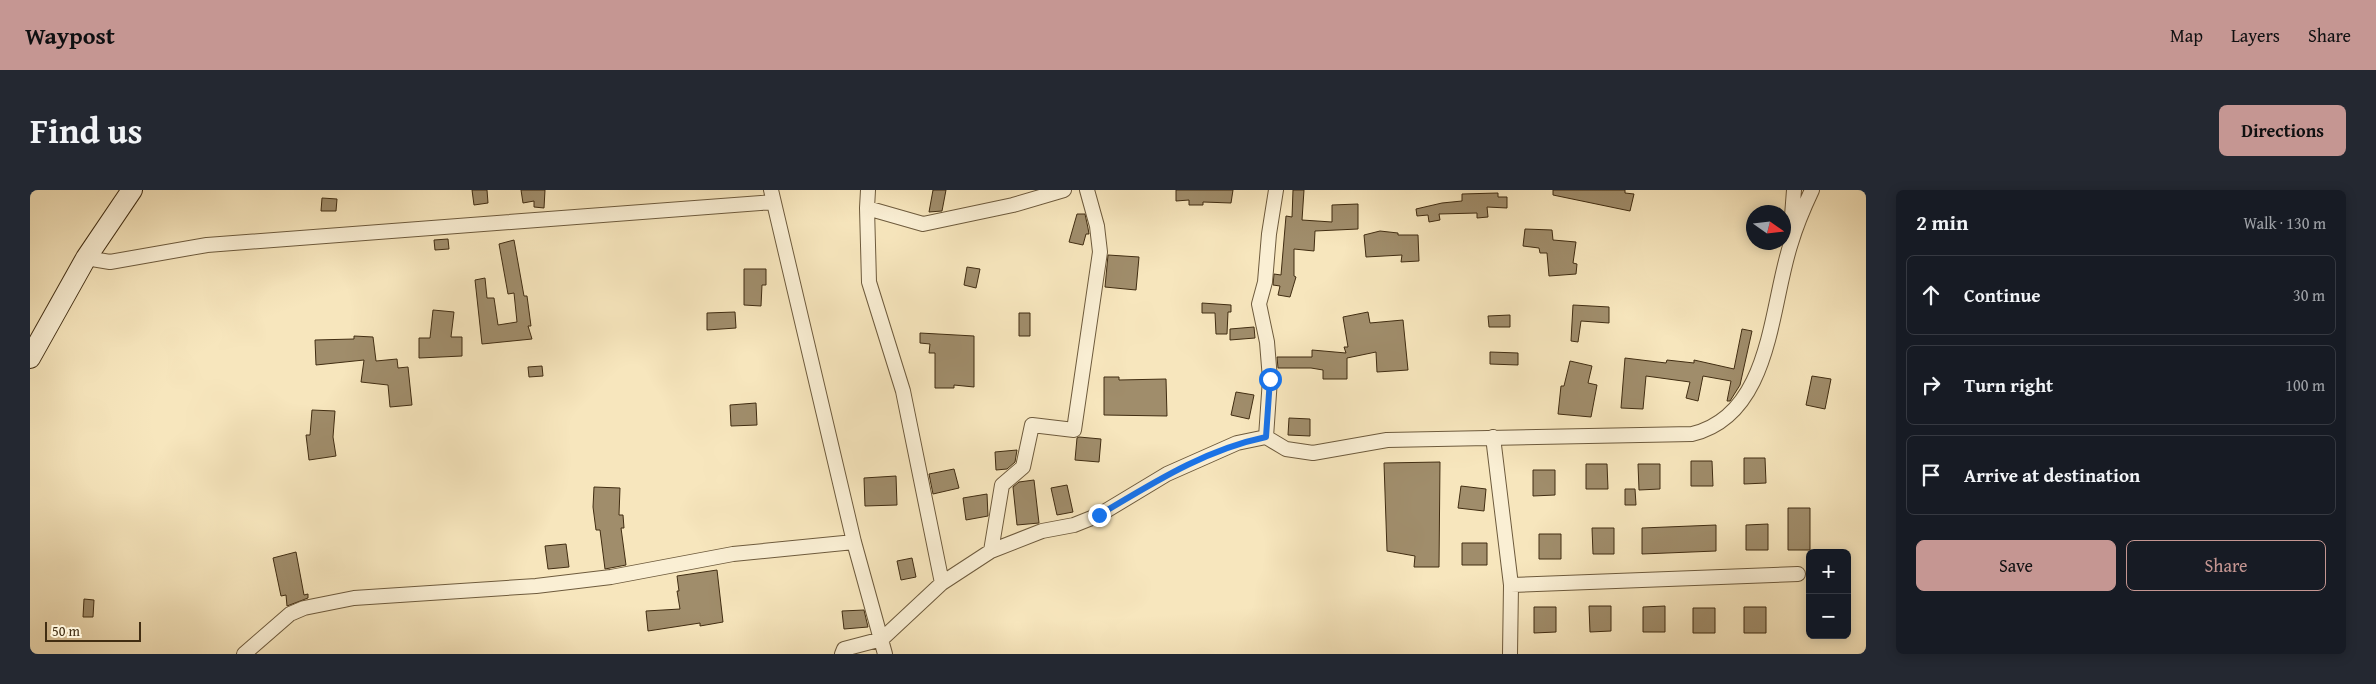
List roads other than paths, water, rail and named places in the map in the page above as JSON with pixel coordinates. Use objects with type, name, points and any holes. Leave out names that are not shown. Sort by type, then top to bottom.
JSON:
[{"type":"main road","points":[[30,358],[86,258],[132,190]]},
{"type":"street","points":[[868,190],[866,208],[869,282],[903,391],[942,583]]},
{"type":"street","points":[[866,208],[923,224],[1013,205],[1064,190]]},
{"type":"street","points":[[991,551],[1002,485],[1023,468],[1032,425],[1074,430],[1100,252],[1097,226],[1087,190]]},
{"type":"street","points":[[1266,437],[1270,379],[1267,342],[1260,304],[1265,282],[1268,234],[1276,190]]},
{"type":"street","points":[[1791,230],[1794,190]]},
{"type":"street","points":[[1791,242],[1812,190]]},
{"type":"street","points":[[86,258],[110,262],[208,246],[772,196],[854,542],[885,654]]},
{"type":"street","points":[[842,654],[844,650],[882,639],[942,583],[991,551],[1042,531],[1074,525],[1099,515],[1185,466],[1237,443],[1266,437],[1286,450],[1313,452],[1387,440],[1692,434],[1720,422],[1745,395],[1756,375],[1769,336],[1789,250]]},
{"type":"street","points":[[1493,437],[1511,585],[1510,654]]},
{"type":"street","points":[[244,654],[290,614],[304,608],[354,598],[536,586],[621,575],[733,554],[854,542]]},
{"type":"street","points":[[1511,585],[1798,574]]}]
